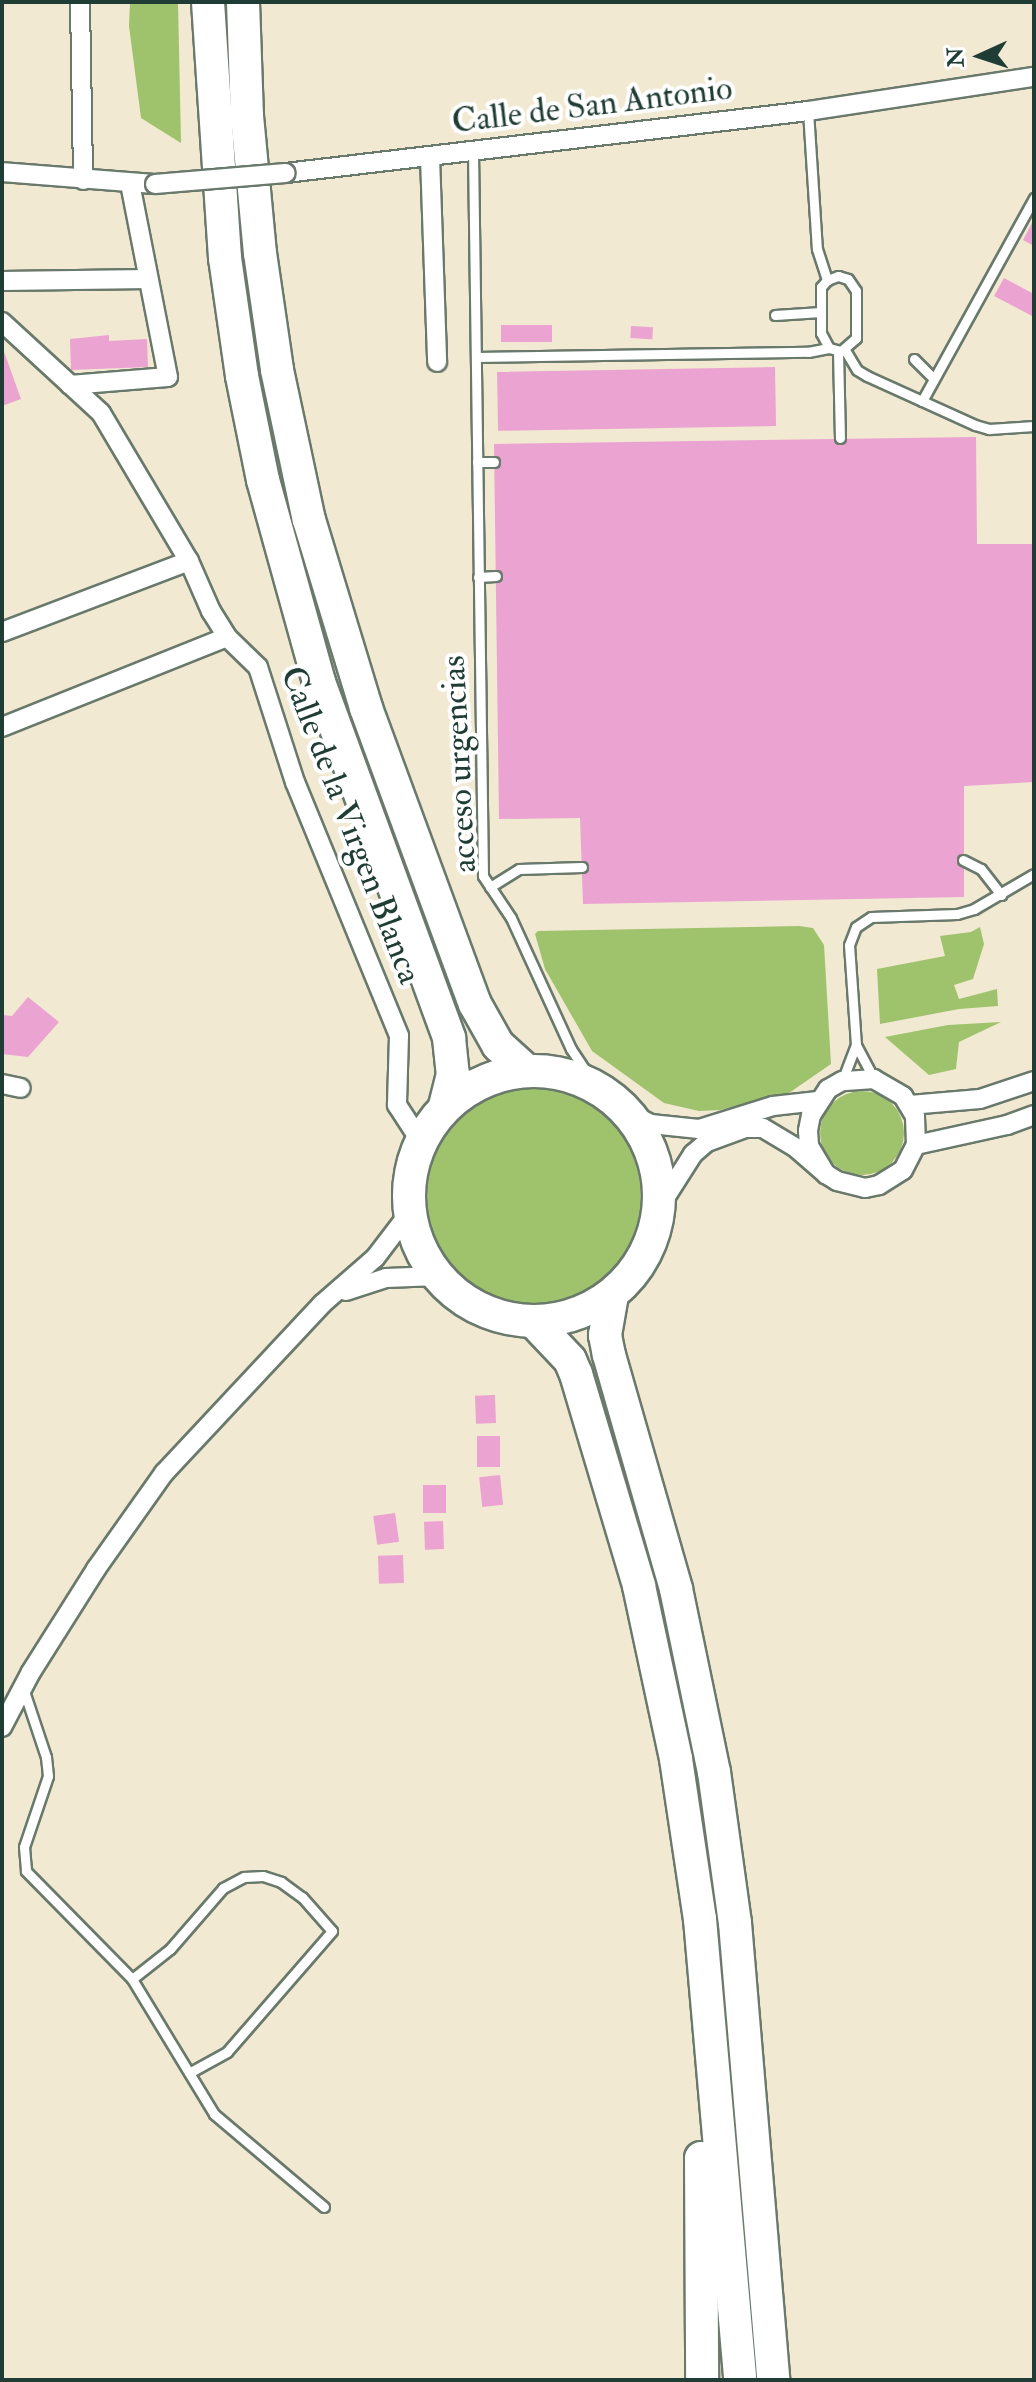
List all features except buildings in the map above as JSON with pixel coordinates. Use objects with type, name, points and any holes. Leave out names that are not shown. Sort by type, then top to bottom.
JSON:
[{"type":"highway","points":[[208,2],[225,258],[242,376],[263,480],[319,682],[449,1038],[453,1074],[445,1107]]},
{"type":"highway","points":[[243,2],[247,116],[264,280],[287,421],[321,565],[375,735],[475,1004],[498,1045],[526,1070]]},
{"type":"highway","points":[[526,1070],[561,1073],[595,1085],[629,1113],[653,1156],[660,1206],[652,1241],[634,1273],[612,1295],[575,1315],[534,1322],[484,1311],[455,1293],[438,1276],[415,1235],[410,1212],[413,1164],[421,1142],[445,1107],[482,1081],[526,1070]]},
{"type":"highway","points":[[612,1295],[605,1335],[609,1355],[676,1589],[714,1772],[737,1939],[773,2380]]},
{"type":"highway","points":[[534,1322],[570,1360],[576,1374],[639,1586],[676,1759],[700,1919],[740,2380]]},
{"type":"highway","points":[[702,2380],[700,2128],[707,2023]]},
{"type":"highway","points":[[768,2319],[784,2380]]},
{"type":"street","points":[[80,2],[83,180]]},
{"type":"street","name":"Calle de San Antonio","points":[[2,172],[155,184],[286,173],[808,111],[1034,77]]},
{"type":"street","points":[[430,157],[437,362]]},
{"type":"street","points":[[70,385],[168,377],[130,183]]},
{"type":"street","points":[[2,281],[148,279]]},
{"type":"street","name":"Calle de la Virgen Blanca","points":[[2,322],[101,413],[189,561],[211,611],[227,637],[258,667],[295,782],[399,1036],[397,1105],[421,1142]]},
{"type":"street","points":[[2,632],[189,561]]},
{"type":"street","points":[[2,727],[227,637]]},
{"type":"street","points":[[660,1206],[693,1154],[707,1142],[745,1128],[763,1128],[796,1148],[826,1174],[851,1186],[879,1185],[903,1170],[916,1145],[917,1128],[910,1105],[890,1085],[874,1079],[842,1081],[818,1101],[808,1131],[809,1146],[826,1174]]},
{"type":"street","points":[[910,1105],[980,1099],[1034,1081]]},
{"type":"street","points":[[2,1084],[21,1088]]},
{"type":"street","points":[[629,1113],[651,1124],[699,1129],[773,1106],[818,1101]]},
{"type":"street","points":[[916,1145],[1007,1125],[1034,1115]]},
{"type":"street","points":[[2,1727],[96,1569],[164,1473],[228,1401],[322,1304],[375,1258],[410,1212]]},
{"type":"street","points":[[322,1304],[358,1285],[386,1278],[438,1276]]},
{"type":"lane","points":[[808,111],[817,249],[827,280]]},
{"type":"lane","name":"acceso urgencias","points":[[473,151],[483,876],[511,918],[571,1049],[595,1085]]},
{"type":"lane","points":[[922,401],[932,377],[1034,198]]},
{"type":"lane","points":[[476,357],[837,349],[856,338],[856,291],[843,277],[827,280],[820,291],[822,339],[837,349],[857,370],[989,429],[1034,426]]},
{"type":"lane","points":[[775,315],[821,312]]},
{"type":"lane","points":[[837,349],[840,438]]},
{"type":"lane","points":[[914,359],[932,377]]},
{"type":"lane","points":[[477,462],[494,462]]},
{"type":"lane","points":[[478,577],[496,576]]},
{"type":"lane","points":[[963,860],[981,869],[1001,895]]},
{"type":"lane","points":[[490,887],[519,869],[582,867]]},
{"type":"lane","points":[[874,1079],[856,1045],[849,945],[856,927],[871,917],[957,914],[1001,895],[1034,874]]},
{"type":"lane","points":[[842,1081],[856,1045]]},
{"type":"lane","points":[[23,1688],[46,1757],[48,1776],[24,1847],[26,1871],[132,1979],[214,2114],[324,2207]]},
{"type":"lane","points":[[132,1979],[170,1949],[223,1888],[244,1877],[263,1876],[281,1882],[302,1897],[332,1931],[227,2052],[189,2073]]},
{"type":"green space","points":[[130,2],[178,2],[181,143],[141,118],[129,26]]},
{"type":"green space","points":[[980,927],[984,944],[973,979],[954,985],[959,999],[997,989],[998,1006],[959,1009],[880,1024],[877,969],[945,956],[940,936],[971,932]]},
{"type":"green space","points":[[813,928],[824,945],[831,1064],[789,1093],[720,1110],[699,1111],[664,1103],[592,1051],[545,969],[535,934],[538,931]]},
{"type":"green space","points":[[1001,1022],[959,1042],[956,1069],[929,1075],[885,1037],[948,1025]]},
{"type":"green space","points":[[530,1086],[573,1094],[609,1118],[633,1154],[641,1197],[633,1240],[609,1276],[573,1300],[530,1308],[487,1300],[451,1276],[427,1240],[419,1197],[427,1154],[451,1118],[487,1094]]},
{"type":"green space","points":[[862,1091],[878,1094],[892,1103],[901,1117],[904,1133],[901,1149],[892,1163],[878,1172],[862,1175],[846,1172],[832,1163],[823,1149],[820,1133],[823,1117],[832,1103],[846,1094]]}]
